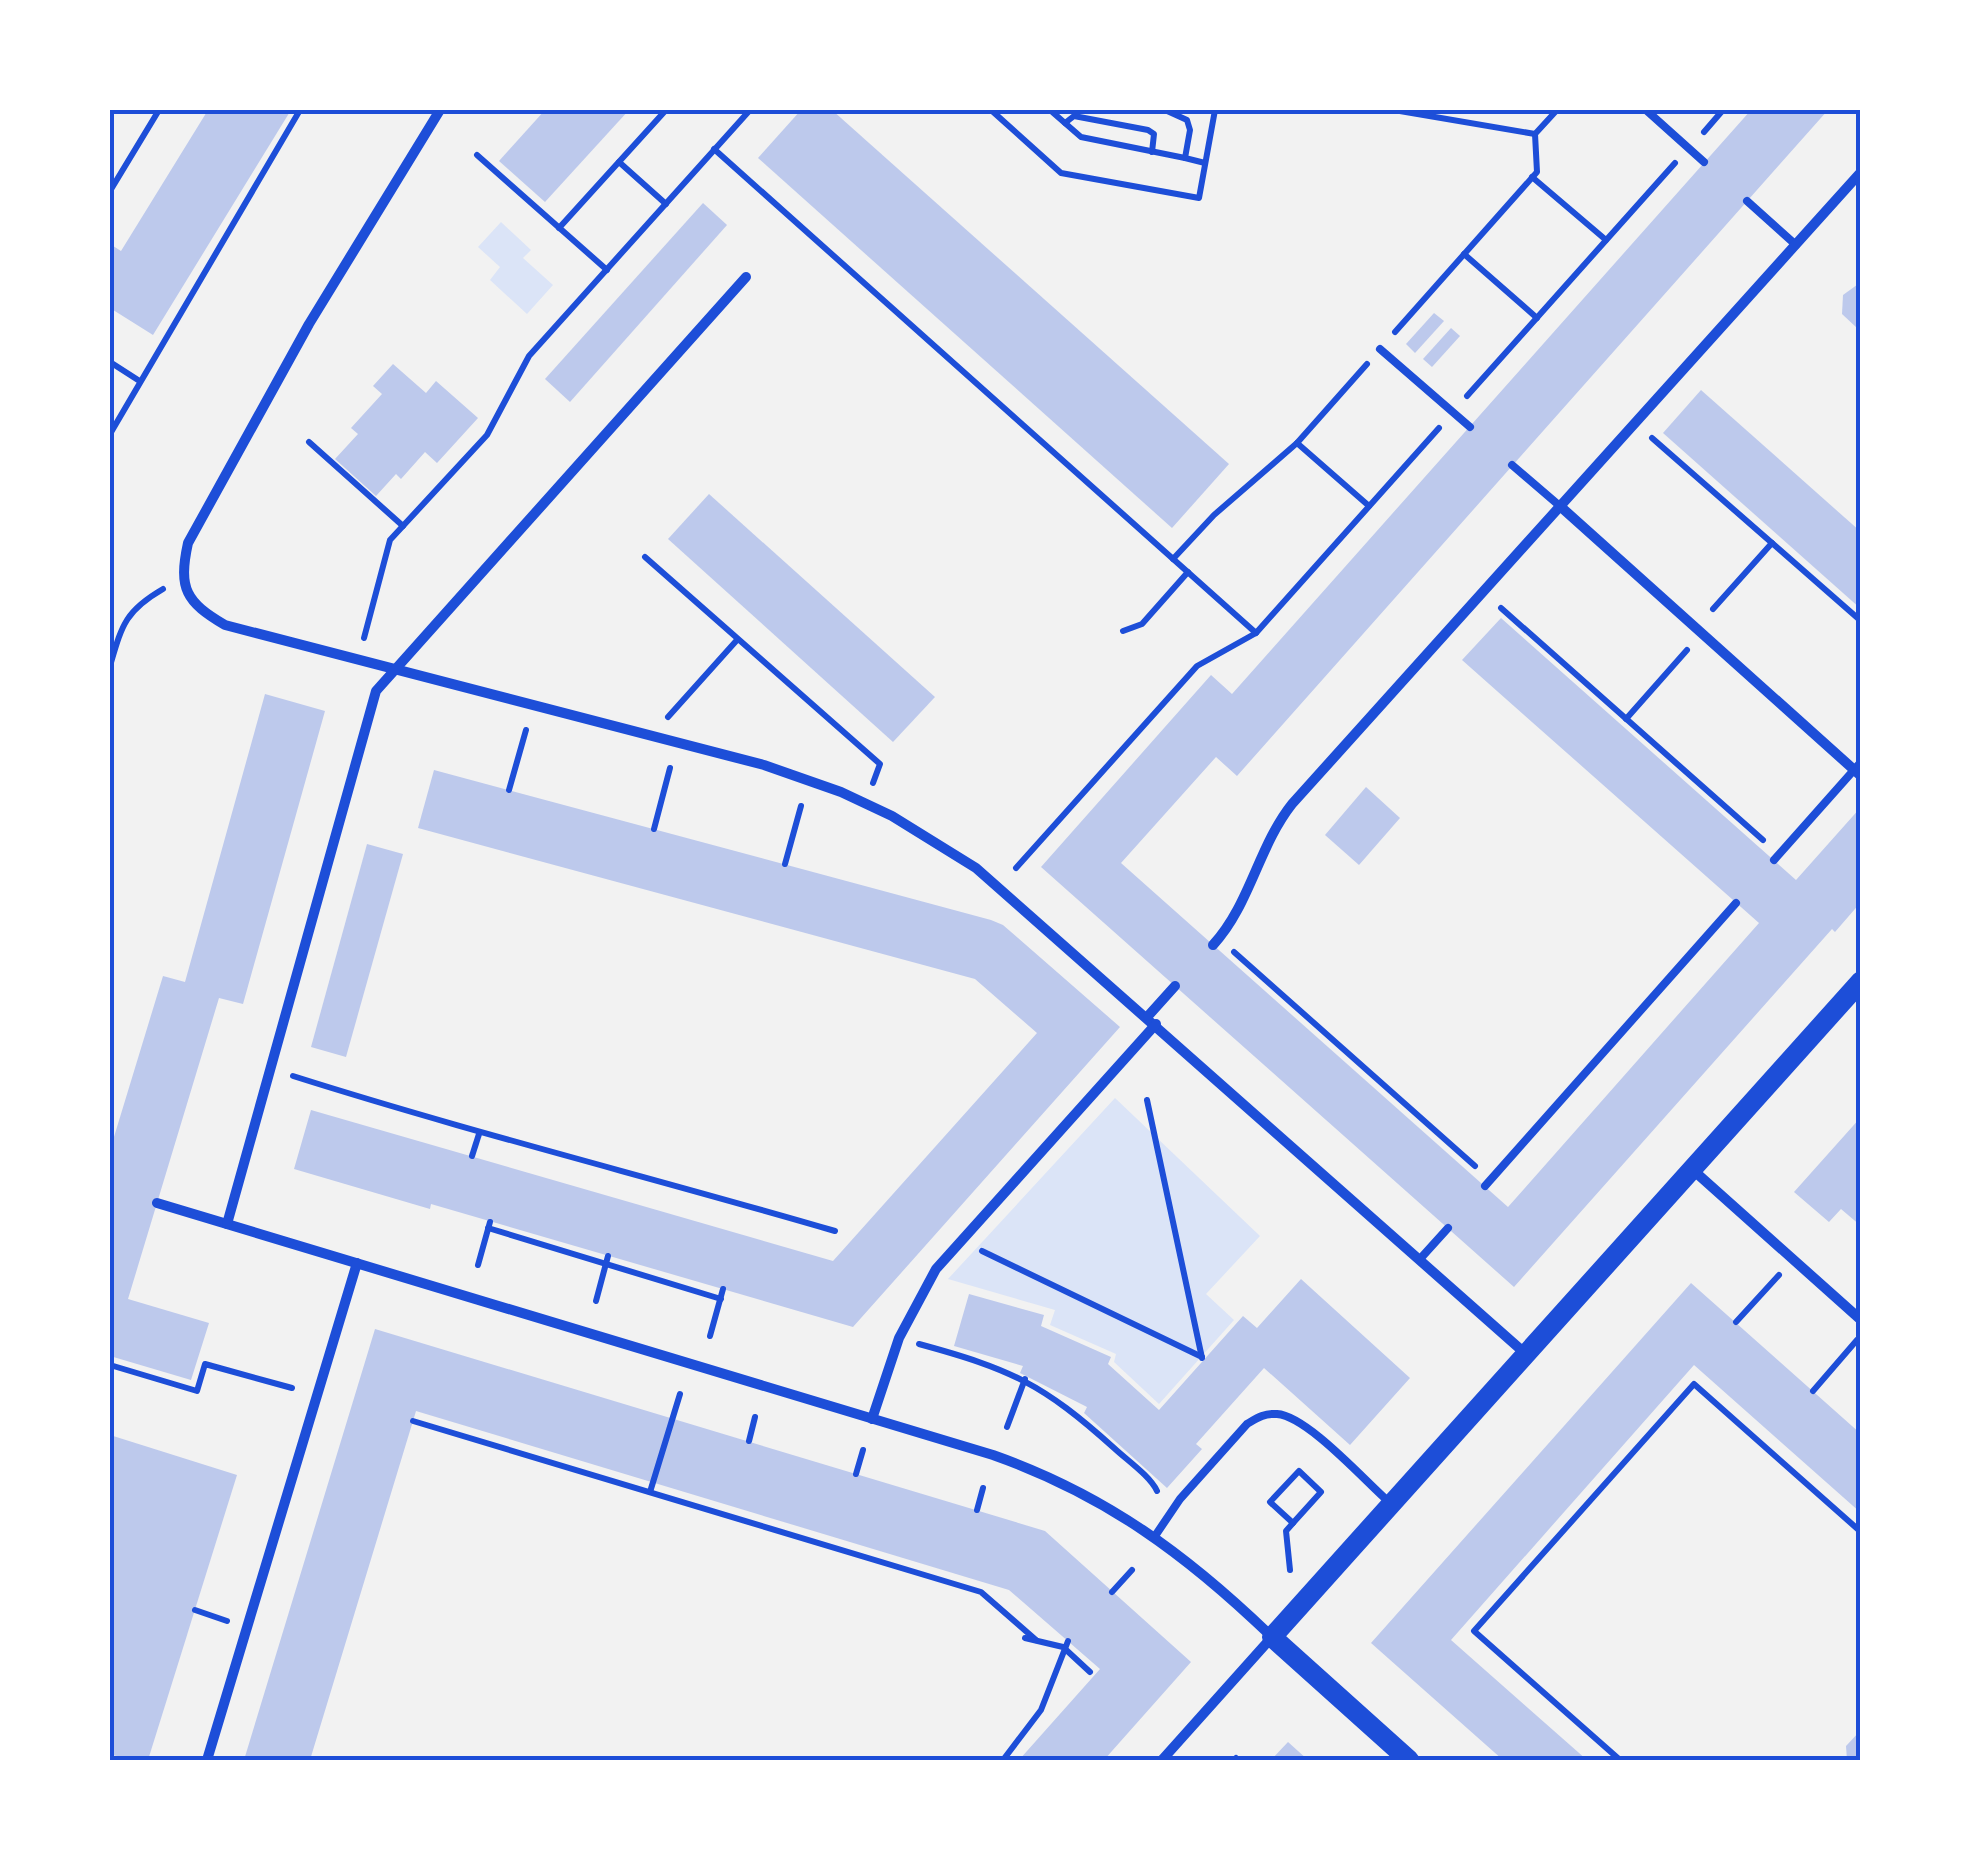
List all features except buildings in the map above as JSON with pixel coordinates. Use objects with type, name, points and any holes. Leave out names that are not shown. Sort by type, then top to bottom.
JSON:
[{"type":"main road","points":[[1408,1760],[1272,1637],[1861,981]]},
{"type":"street","points":[[440,110],[309,324],[188,543],[186,592],[200,610],[226,625],[764,765],[841,792],[892,816],[976,868],[1527,1355]]},
{"type":"street","points":[[1213,945],[1235,916],[1261,850],[1284,813],[1861,172]]},
{"type":"street","points":[[228,1224],[376,691],[746,277]]},
{"type":"street","points":[[1560,508],[1859,769]]},
{"type":"street","points":[[872,1419],[898,1338],[936,1269],[1152,1020],[1175,986]]},
{"type":"street","points":[[1692,1170],[1861,1320]]},
{"type":"street","points":[[157,1203],[1024,1466],[1155,1536],[1213,1581],[1272,1637],[1162,1760]]},
{"type":"street","points":[[207,1760],[357,1263]]},
{"type":"lane","points":[[1646,110],[1704,162]]},
{"type":"lane","points":[[1748,201],[1796,245]]},
{"type":"lane","points":[[1380,349],[1470,427]]},
{"type":"lane","points":[[1512,466],[1560,508]]},
{"type":"lane","points":[[1776,857],[1859,769]]},
{"type":"lane","points":[[1488,1183],[1736,903]]},
{"type":"lane","points":[[1420,1259],[1448,1228]]},
{"type":"lane","points":[[1155,1536],[1180,1499],[1247,1424],[1261,1415],[1280,1414],[1300,1422],[1392,1504]]},
{"type":"path","points":[[110,190],[159,110]]},
{"type":"path","points":[[110,434],[138,380],[300,110]]},
{"type":"path","points":[[559,228],[666,110]]},
{"type":"path","points":[[364,639],[390,540],[487,435],[529,356],[750,110]]},
{"type":"path","points":[[991,110],[1061,173],[1199,198],[1215,110]]},
{"type":"path","points":[[1050,110],[1081,137],[1205,162]]},
{"type":"path","points":[[1165,110],[1187,120],[1190,130],[1184,158]]},
{"type":"path","points":[[1394,110],[1535,134]]},
{"type":"path","points":[[1016,868],[1197,666],[1256,632],[1723,110]]},
{"type":"path","points":[[1065,123],[1074,116],[1091,114],[1148,130],[1154,134],[1152,152]]},
{"type":"path","points":[[714,149],[1256,632]]},
{"type":"path","points":[[476,155],[607,270]]},
{"type":"path","points":[[619,162],[666,204]]},
{"type":"path","points":[[1532,176],[1606,240]]},
{"type":"path","points":[[1464,254],[1537,318]]},
{"type":"path","points":[[110,362],[138,380]]},
{"type":"path","points":[[1652,438],[1861,621]]},
{"type":"path","points":[[309,442],[403,526]]},
{"type":"path","points":[[1297,443],[1369,506]]},
{"type":"path","points":[[1714,609],[1772,544]]},
{"type":"path","points":[[645,557],[880,764],[873,784]]},
{"type":"path","points":[[110,666],[123,624],[134,605],[184,571]]},
{"type":"path","points":[[1123,630],[1142,624],[1188,572]]},
{"type":"path","points":[[1500,608],[1776,857]]},
{"type":"path","points":[[667,718],[738,640]]},
{"type":"path","points":[[1626,720],[1687,650]]},
{"type":"path","points":[[509,790],[526,730]]},
{"type":"path","points":[[654,829],[670,768]]},
{"type":"path","points":[[785,864],[801,806]]},
{"type":"path","points":[[1233,952],[1488,1183]]},
{"type":"path","points":[[270,1069],[479,1133],[594,1160],[835,1232]]},
{"type":"path","points":[[962,1240],[1202,1358],[1148,1100]]},
{"type":"path","points":[[472,1156],[479,1133]]},
{"type":"path","points":[[478,1264],[490,1225],[721,1298]]},
{"type":"path","points":[[596,1301],[607,1259]]},
{"type":"path","points":[[1736,1322],[1793,1259]]},
{"type":"path","points":[[710,1336],[723,1289]]},
{"type":"path","points":[[1812,1391],[1861,1336]]},
{"type":"path","points":[[898,1338],[1025,1379],[1071,1409],[1158,1489],[1154,1496]]},
{"type":"path","points":[[110,1365],[197,1391],[205,1364],[292,1388]]},
{"type":"path","points":[[1007,1427],[1025,1379]]},
{"type":"path","points":[[1620,1760],[1474,1631],[1694,1384],[1861,1532]]},
{"type":"path","points":[[650,1492],[680,1394]]},
{"type":"path","points":[[749,1441],[755,1417]]},
{"type":"path","points":[[412,1421],[980,1592],[1036,1640]]},
{"type":"path","points":[[856,1474],[863,1450]]},
{"type":"path","points":[[1290,1570],[1286,1531],[1321,1492],[1299,1471],[1270,1502],[1293,1523]]},
{"type":"path","points":[[977,1510],[983,1488]]},
{"type":"path","points":[[1112,1592],[1132,1570]]},
{"type":"path","points":[[1025,1638],[1065,1644],[1090,1672]]},
{"type":"path","points":[[1004,1760],[1042,1710],[1065,1644]]},
{"type":"shaded area","points":[[501,222],[531,250],[523,258],[553,285],[527,314],[490,280],[500,267],[478,247]]},
{"type":"shaded area","points":[[1115,1098],[1260,1236],[1206,1294],[1234,1320],[1159,1404],[1114,1362],[1116,1354],[1050,1325],[1055,1310],[948,1279]]}]
